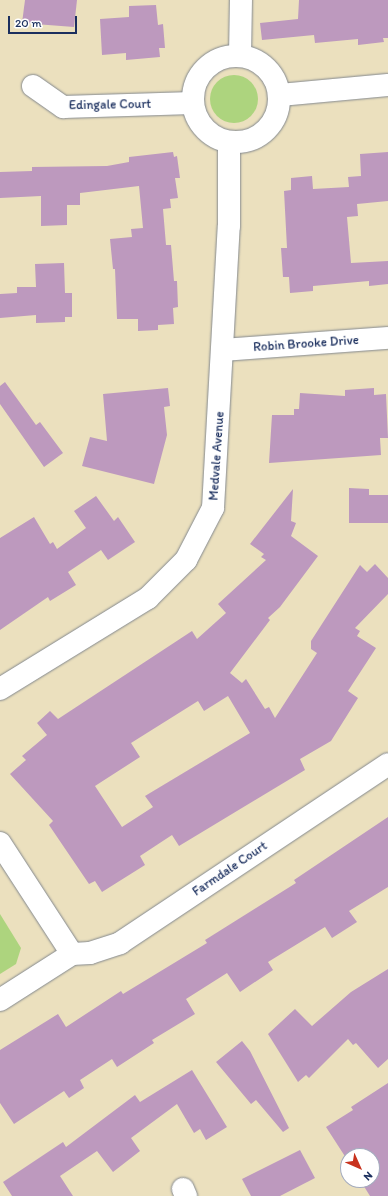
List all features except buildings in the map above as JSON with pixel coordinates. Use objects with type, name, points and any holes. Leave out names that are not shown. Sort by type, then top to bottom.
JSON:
[{"type":"street","points":[[240,56],[241,0]]},
{"type":"street","points":[[228,56],[240,56],[255,60],[267,68],[276,80],[280,95],[274,120],[266,130],[255,138],[242,142],[229,142],[216,137],[204,129],[196,117],[193,103],[198,78],[206,68],[228,56]]},
{"type":"street","points":[[280,95],[388,85]]},
{"type":"street","name":"Edingale Court","points":[[33,86],[63,107],[193,103]]},
{"type":"street","name":"Medvale Avenue","points":[[0,689],[148,598],[186,560],[213,508],[229,226],[229,142]]},
{"type":"street","name":"Robin Brooke Drive","points":[[223,350],[388,338]]},
{"type":"street","name":"Farmdale Court","points":[[0,1000],[72,954],[90,953],[120,942],[386,761]]},
{"type":"street","points":[[0,843],[72,954]]},
{"type":"green space","points":[[234,75],[243,77],[251,82],[256,90],[258,99],[256,108],[251,116],[243,121],[234,123],[225,121],[217,116],[212,108],[210,99],[212,90],[217,82],[225,77]]},
{"type":"green space","points":[[0,914],[21,948],[16,964],[0,974]]}]
